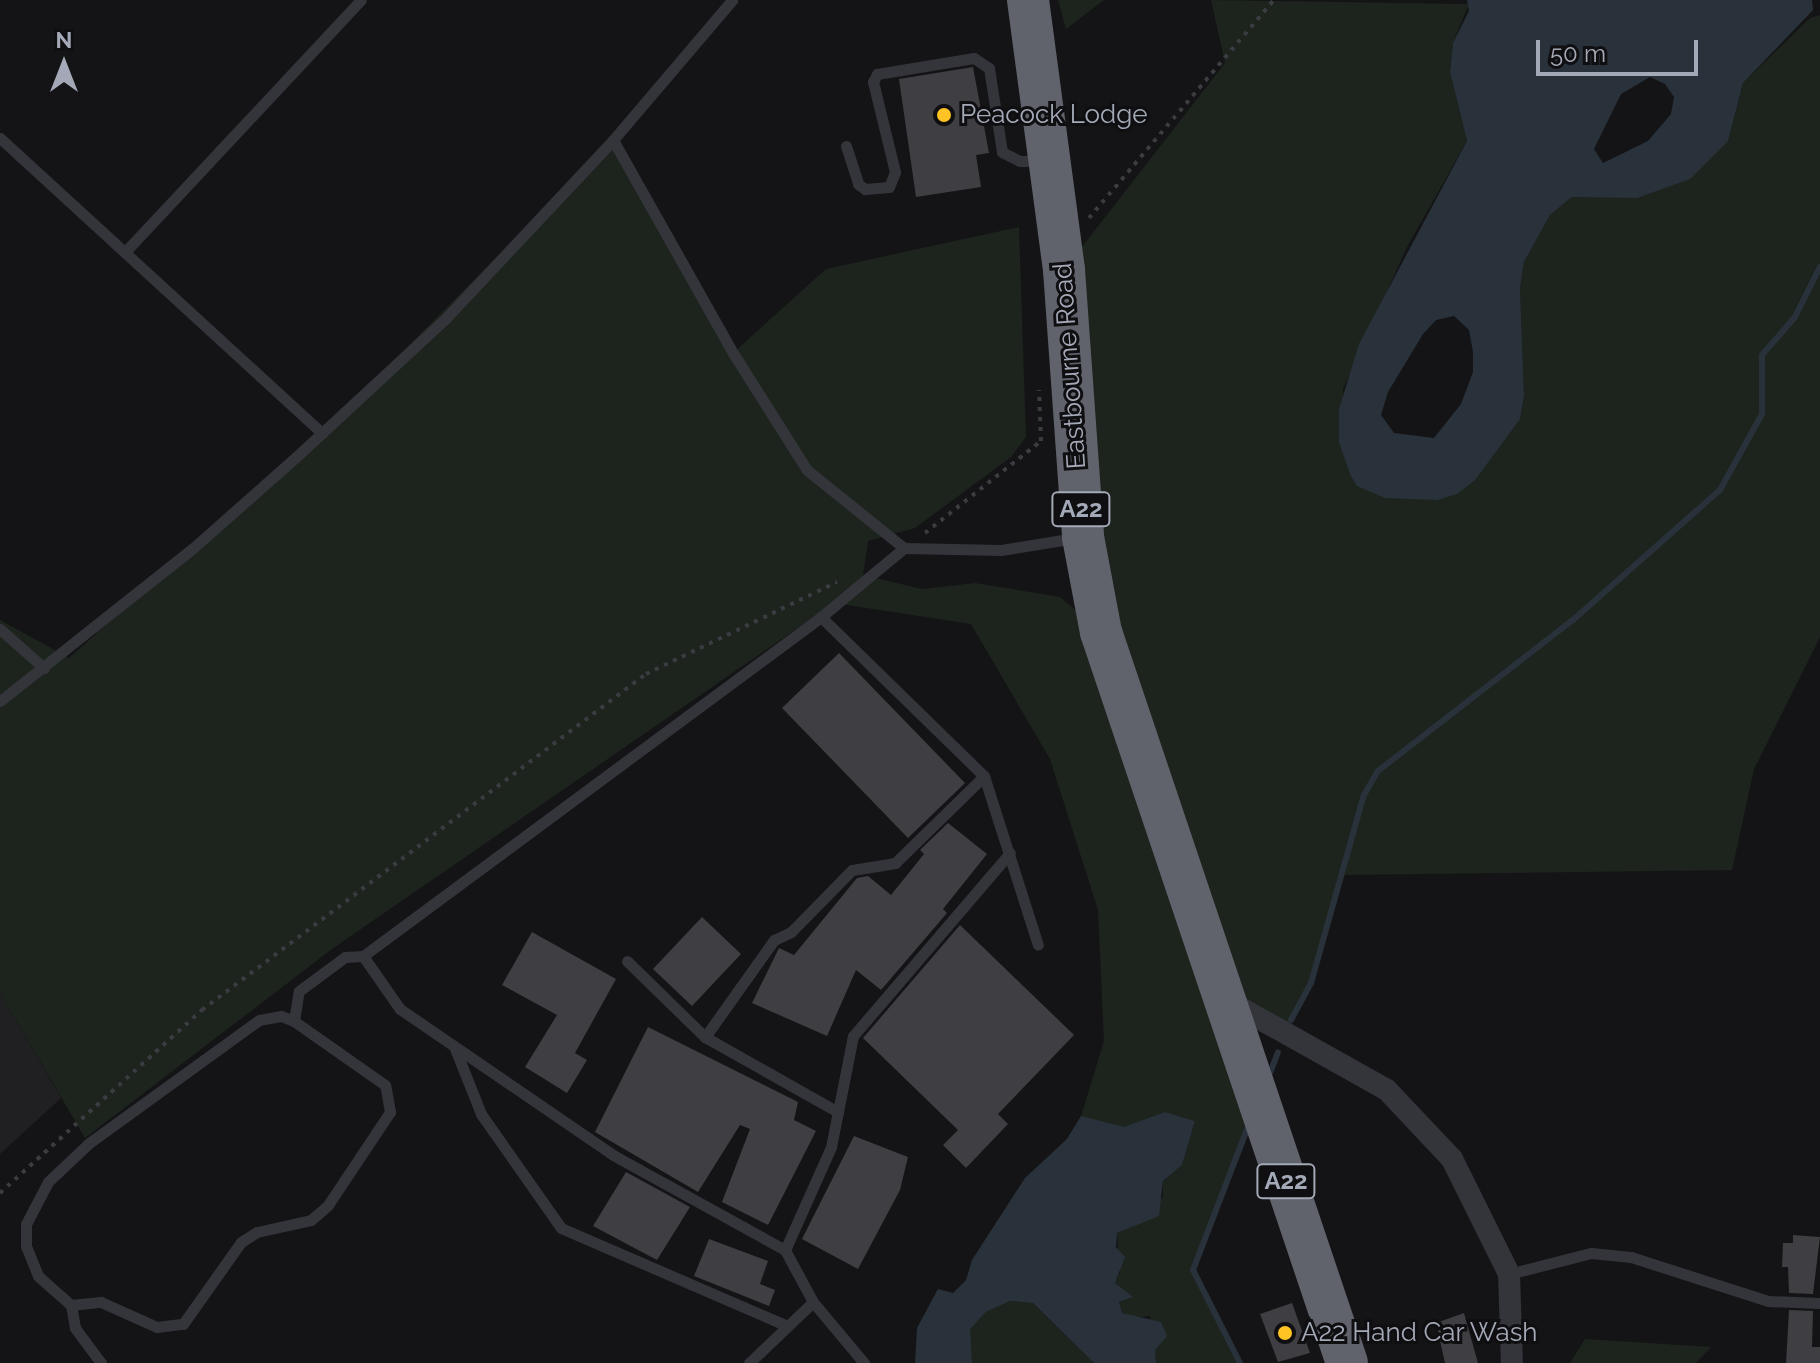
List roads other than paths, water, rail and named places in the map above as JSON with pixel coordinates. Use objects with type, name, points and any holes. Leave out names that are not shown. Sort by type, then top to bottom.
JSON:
[{"type":"highway","name":"Eastbourne Road","points":[[1028,0],[1062,251],[1083,537],[1101,632],[1225,999]]},
{"type":"highway","name":"A22","points":[[1225,999],[1347,1363]]},
{"type":"street","points":[[1225,999],[1387,1090],[1452,1159],[1509,1274],[1512,1363]]},
{"type":"lane","points":[[125,252],[361,0]]},
{"type":"lane","points":[[0,701],[192,549],[446,318],[613,140],[732,0]]},
{"type":"lane","points":[[846,146],[858,184],[865,189],[889,187],[895,172],[873,82],[877,74],[974,58],[989,68],[1002,152],[1020,161],[1052,161]]},
{"type":"lane","points":[[0,138],[322,433]]},
{"type":"lane","points":[[613,140],[733,353],[807,470],[904,548],[1001,550],[1083,537]]},
{"type":"lane","points":[[294,1021],[299,991],[345,957],[363,956],[821,617],[904,548]]},
{"type":"lane","points":[[821,617],[984,776],[1038,945]]},
{"type":"lane","points":[[0,629],[44,668]]},
{"type":"lane","points":[[705,1037],[774,940],[791,932],[852,870],[895,863],[984,776]]},
{"type":"lane","points":[[785,1250],[831,1147],[853,1036],[1010,853]]},
{"type":"lane","points":[[363,956],[400,1009],[613,1155],[785,1250],[813,1302],[864,1363]]},
{"type":"lane","points":[[627,961],[705,1037],[838,1112]]},
{"type":"lane","points":[[71,1305],[101,1302],[157,1327],[183,1324],[241,1242],[257,1232],[311,1220],[328,1205],[390,1112],[385,1085],[294,1021],[281,1016],[246,1028],[88,1144],[48,1182],[26,1224],[26,1246],[38,1276],[71,1305],[75,1328],[101,1363]]},
{"type":"lane","points":[[454,1045],[481,1114],[561,1228],[788,1326]]},
{"type":"lane","points":[[1509,1274],[1591,1253],[1631,1257],[1768,1301],[1820,1303]]},
{"type":"lane","points":[[749,1363],[813,1302]]},
{"type":"waterway","points":[[1291,1020],[1311,983],[1364,795],[1378,771],[1573,620],[1720,490],[1762,414],[1762,355],[1795,317],[1820,267]]},
{"type":"waterway","points":[[1270,1073],[1278,1052]]},
{"type":"waterway","points":[[1240,1363],[1193,1270],[1249,1124]]},
{"type":"place","name":"Peacock Lodge","points":[[944,115]]},
{"type":"place","name":"A22 Hand Car Wash","points":[[1285,1333]]}]
